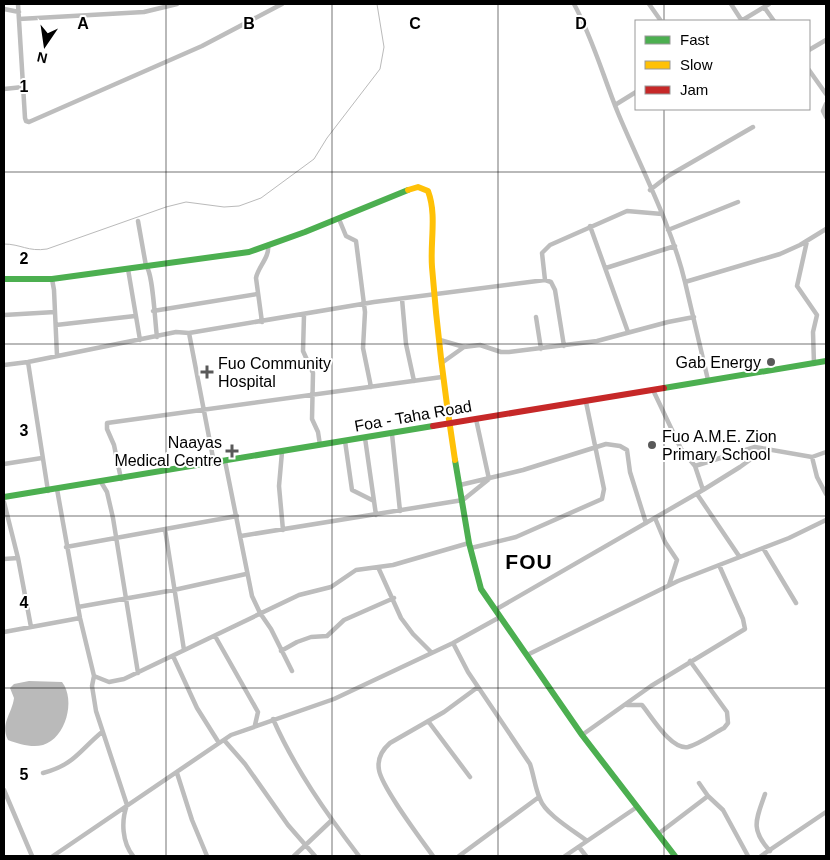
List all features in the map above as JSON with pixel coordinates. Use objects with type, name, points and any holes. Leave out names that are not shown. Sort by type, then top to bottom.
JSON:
[{"type":"street","points":[[18,4],[25,118],[29,122],[202,46],[282,4]]},
{"type":"street","points":[[19,19],[144,12],[177,4]]},
{"type":"street","points":[[574,4],[597,53],[615,105],[675,246],[708,380]]},
{"type":"street","points":[[649,4],[660,20]]},
{"type":"street","points":[[731,4],[741,20]]},
{"type":"street","points":[[744,20],[769,4]]},
{"type":"street","points":[[764,7],[773,20]]},
{"type":"street","points":[[4,9],[19,12]]},
{"type":"street","points":[[810,49],[826,40]]},
{"type":"street","points":[[810,71],[826,94]]},
{"type":"street","points":[[4,89],[23,87]]},
{"type":"street","points":[[615,105],[635,93]]},
{"type":"street","points":[[826,104],[823,111],[826,117]]},
{"type":"street","points":[[650,190],[668,176],[753,127]]},
{"type":"street","points":[[4,278],[52,279],[249,252],[339,219],[410,189],[418,187],[428,191],[433,204],[434,295],[443,362],[442,377],[470,545],[481,588],[582,735],[675,856]]},
{"type":"street","points":[[668,230],[738,202]]},
{"type":"street","points":[[544,280],[542,253],[555,242],[627,212],[662,214]]},
{"type":"street","points":[[339,219],[346,236],[356,241],[364,304],[363,348],[371,386]]},
{"type":"street","points":[[138,221],[146,266],[149,269],[153,288],[153,311],[157,337]]},
{"type":"street","points":[[590,226],[628,332]]},
{"type":"street","points":[[685,282],[780,254],[826,229]]},
{"type":"street","points":[[807,241],[797,286],[817,315],[813,332],[814,364]]},
{"type":"street","points":[[262,322],[255,283],[257,271],[269,252],[268,245]]},
{"type":"street","points":[[606,268],[675,246]]},
{"type":"street","points":[[128,269],[140,340]]},
{"type":"street","points":[[52,279],[56,312],[57,356]]},
{"type":"street","points":[[4,365],[28,362],[176,332],[189,333],[364,304],[544,280],[553,284],[555,290],[564,346]]},
{"type":"street","points":[[153,311],[257,294]]},
{"type":"street","points":[[402,299],[406,344],[414,381]]},
{"type":"street","points":[[4,315],[56,312]]},
{"type":"street","points":[[304,315],[303,351],[313,373],[311,394],[312,419],[318,432],[320,445]]},
{"type":"street","points":[[56,325],[135,316]]},
{"type":"street","points":[[536,317],[541,348]]},
{"type":"street","points":[[440,340],[464,347],[480,345],[501,352],[597,341],[694,317]]},
{"type":"street","points":[[189,333],[214,463]]},
{"type":"street","points":[[443,362],[464,347]]},
{"type":"street","points":[[28,362],[48,491]]},
{"type":"street","name":"Foa - Taha Road","points":[[4,497],[57,490],[449,423],[826,362]]},
{"type":"street","points":[[121,479],[107,423],[442,377]]},
{"type":"street","points":[[653,390],[681,449],[695,466],[703,490]]},
{"type":"street","points":[[94,676],[114,682],[138,673],[299,595],[331,587],[356,570],[378,567],[516,536],[602,499],[604,489],[586,402]]},
{"type":"street","points":[[476,419],[489,479]]},
{"type":"street","points":[[392,434],[400,511]]},
{"type":"street","points":[[365,438],[376,515]]},
{"type":"street","points":[[345,441],[352,490],[374,501]]},
{"type":"street","points":[[460,485],[489,479],[596,449],[606,444],[620,446],[627,450],[632,481],[646,523]]},
{"type":"street","points":[[695,466],[746,448],[812,456],[826,452]]},
{"type":"street","points":[[495,610],[697,494],[765,449]]},
{"type":"street","points":[[282,452],[280,486],[283,530]]},
{"type":"street","points":[[812,456],[817,477],[826,494]]},
{"type":"street","points":[[4,464],[42,458]]},
{"type":"street","points":[[225,461],[241,536],[246,574],[252,596],[292,671]]},
{"type":"street","points":[[241,536],[463,500],[489,479]]},
{"type":"street","points":[[101,482],[107,492],[138,673]]},
{"type":"street","points":[[57,490],[80,618],[94,676],[93,695],[102,732],[127,805],[124,813],[124,835],[133,856]]},
{"type":"street","points":[[697,494],[739,556]]},
{"type":"street","points":[[4,502],[18,558],[31,627]]},
{"type":"street","points":[[66,547],[237,516]]},
{"type":"street","points":[[655,518],[665,542],[677,560],[669,585]]},
{"type":"street","points":[[527,655],[669,585],[763,548],[826,520]]},
{"type":"street","points":[[164,529],[184,650]]},
{"type":"street","points":[[763,548],[796,603]]},
{"type":"street","points":[[4,559],[18,558]]},
{"type":"street","points":[[582,735],[746,626],[719,565]]},
{"type":"street","points":[[378,567],[394,598],[401,618],[432,652]]},
{"type":"street","points":[[78,607],[174,590],[246,574]]},
{"type":"street","points":[[280,651],[311,637],[327,636],[344,620],[394,598]]},
{"type":"street","points":[[53,856],[224,740],[255,725],[334,699],[453,643],[500,617]]},
{"type":"street","points":[[4,632],[80,618]]},
{"type":"street","points":[[215,636],[258,712],[255,725]]},
{"type":"street","points":[[453,643],[478,687],[530,764],[536,779],[539,798],[547,810],[587,841]]},
{"type":"street","points":[[172,656],[197,708],[219,744]]},
{"type":"street","points":[[626,706],[642,705],[664,734],[681,746],[688,747],[724,728],[728,724],[728,712],[690,662]]},
{"type":"street","points":[[434,856],[397,802],[379,772],[378,765],[383,749],[478,687]]},
{"type":"street","points":[[273,719],[288,751],[332,820],[359,856]]},
{"type":"street","points":[[428,721],[470,776]]},
{"type":"street","points":[[43,773],[63,766],[79,756],[102,732]]},
{"type":"street","points":[[224,740],[246,764],[288,825],[315,856]]},
{"type":"street","points":[[177,773],[205,855]]},
{"type":"street","points":[[699,783],[708,796],[723,810],[748,856]]},
{"type":"street","points":[[4,790],[32,856]]},
{"type":"street","points":[[765,794],[756,818],[758,837],[770,850]]},
{"type":"street","points":[[658,834],[708,796]]},
{"type":"street","points":[[459,856],[539,798]]},
{"type":"street","points":[[565,856],[637,807]]},
{"type":"street","points":[[760,856],[826,812]]},
{"type":"street","points":[[294,856],[332,820]]},
{"type":"street","points":[[579,847],[586,856]]},
{"type":"shaded area","points":[[29,681],[62,682],[68,698],[68,708],[63,727],[51,741],[39,746],[8,740],[5,729],[14,698],[10,688],[14,684]]},
{"type":"waterway","points":[[4,244],[40,250],[47,249],[166,207],[186,202],[224,207],[239,206],[261,198],[314,159],[327,138],[380,69],[384,47],[377,4]]},
{"type":"traffic: fast","points":[[4,279],[52,279],[249,252],[305,232],[408,190]]},
{"type":"traffic: fast","points":[[664,388],[826,361]]},
{"type":"traffic: fast","points":[[4,497],[433,426]]},
{"type":"traffic: fast","points":[[455,460],[469,543],[481,589],[582,735],[675,856]]},
{"type":"traffic: slow","points":[[408,190],[418,187],[428,191],[431,200],[434,291],[455,460]]},
{"type":"traffic: jam","points":[[433,426],[664,388]]},
{"type":"place","name":"Gab Energy","points":[[771,362]]},
{"type":"place","name":"Fuo Community Hospital","points":[[207,372]]},
{"type":"place","name":"Fuo A.M.E. Zion Primary School","points":[[652,445]]},
{"type":"place","name":"Naayas Medical Centre","points":[[232,451]]},
{"type":"district","name":"FOU","points":[[529,561]]}]
